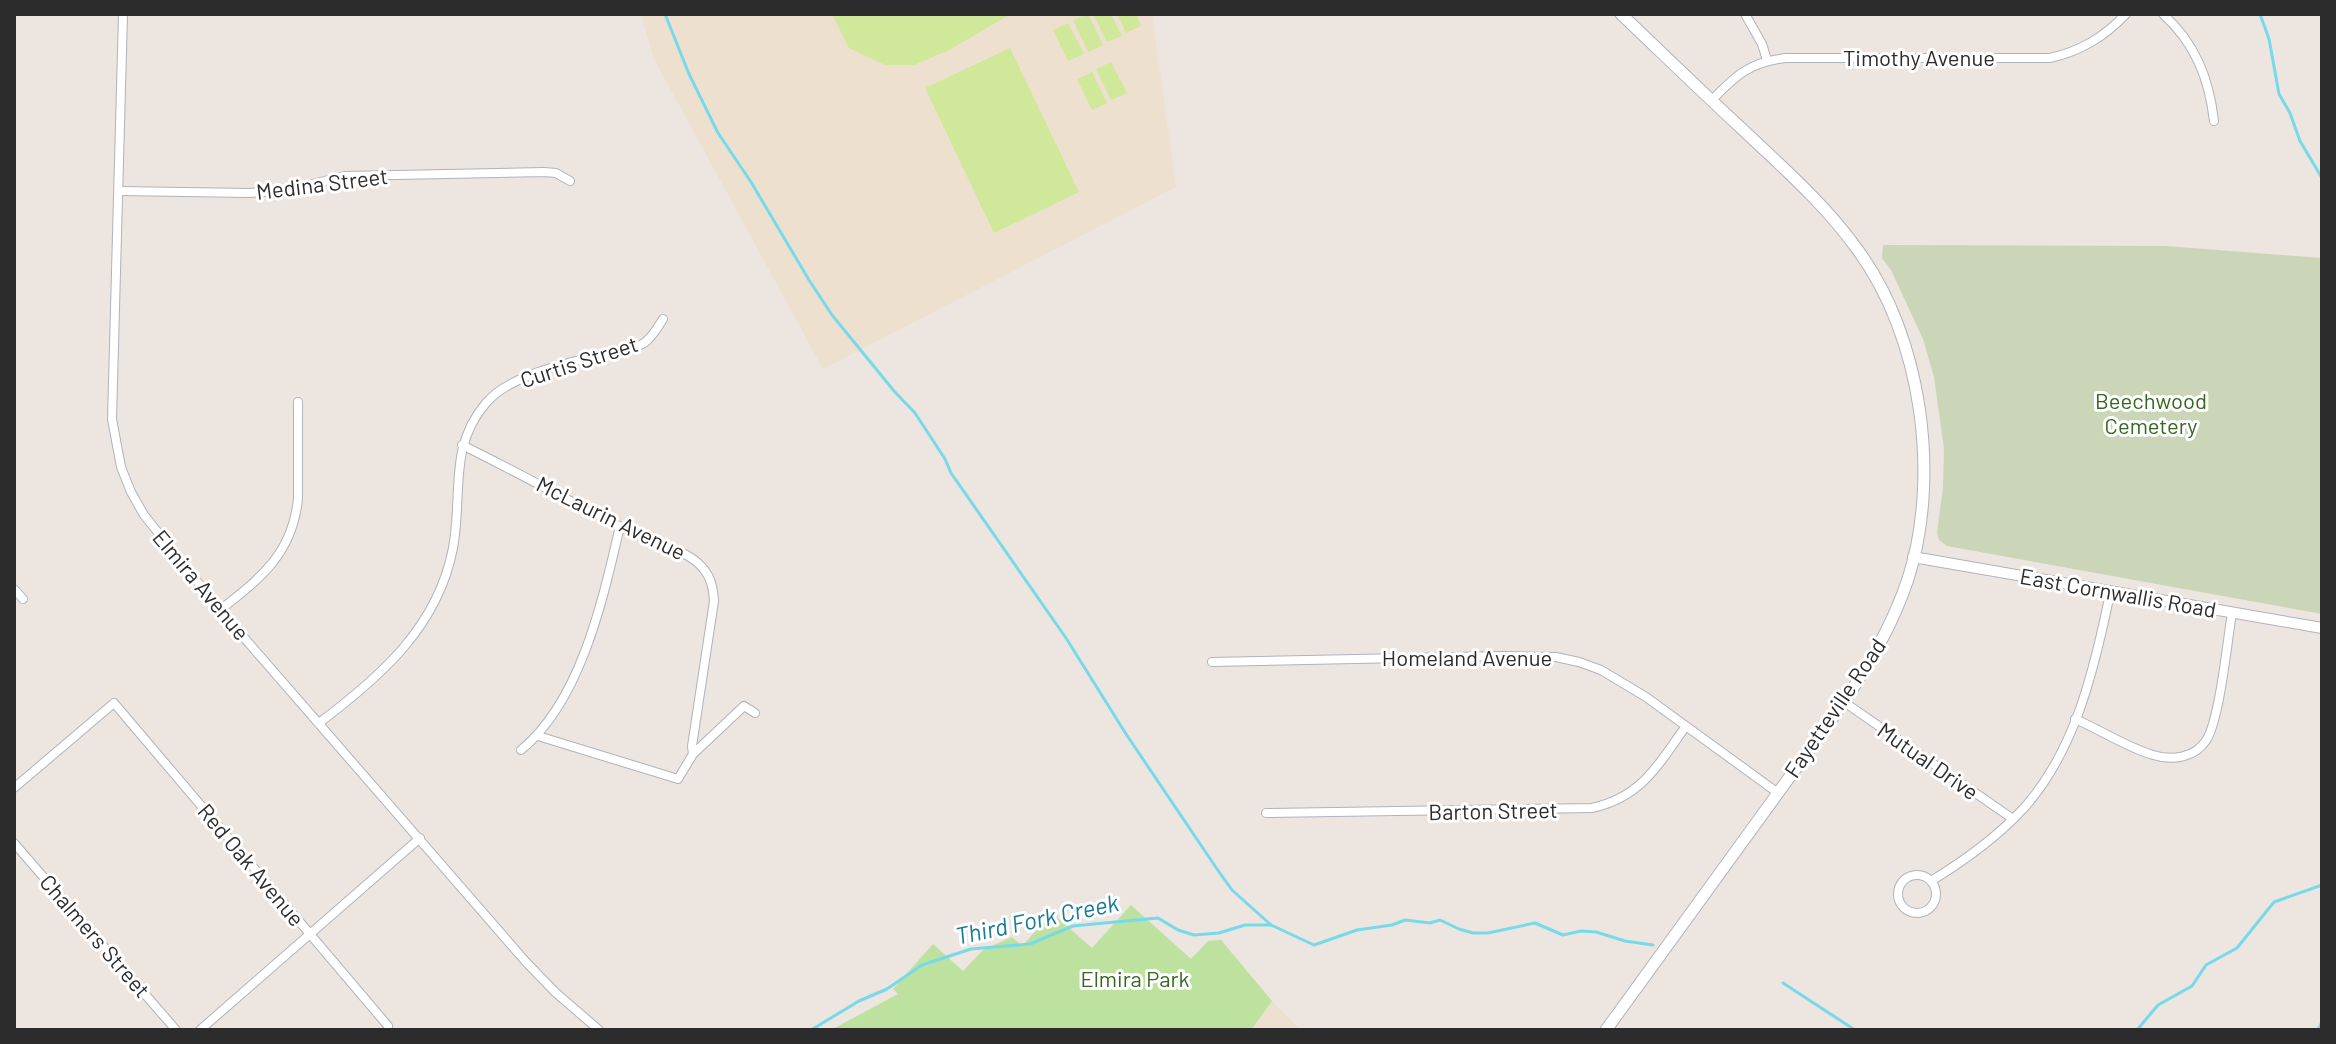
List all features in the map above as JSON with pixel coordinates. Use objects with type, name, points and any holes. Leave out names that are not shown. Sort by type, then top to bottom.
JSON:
[{"type":"main road","name":"Fayetteville Road","points":[[1606,1030],[1844,702],[1889,627],[1913,557],[1920,512],[1923,444],[1914,374],[1898,322],[1866,261],[1824,207],[1621,14]]},
{"type":"street","name":"Elmira Avenue","points":[[123,14],[112,405],[118,456],[131,492],[144,515],[220,610],[545,982],[599,1030]]},
{"type":"street","points":[[1745,14],[1767,60]]},
{"type":"street","name":"Timothy Avenue","points":[[1712,100],[1742,72],[1767,60],[2050,58],[2097,39],[2126,14]]},
{"type":"street","points":[[2163,14],[2194,51],[2207,83],[2214,121]]},
{"type":"street","name":"Medina Street","points":[[120,191],[268,192],[345,176],[387,174],[544,172],[556,173],[570,181]]},
{"type":"street","name":"Curtis Street","points":[[319,723],[366,688],[409,643],[428,615],[453,549],[462,445],[471,424],[489,400],[516,381],[538,373],[643,344],[663,319]]},
{"type":"street","points":[[220,610],[266,571],[288,541],[297,513],[298,402]]},
{"type":"street","name":"McLaurin Avenue","points":[[462,445],[620,526],[694,559],[707,572],[714,601],[693,754]]},
{"type":"street","points":[[521,750],[538,736],[571,682],[609,576],[620,526]]},
{"type":"street","name":"East Cornwallis Road","points":[[1913,557],[2322,628]]},
{"type":"street","points":[[14,589],[23,599]]},
{"type":"street","points":[[1931,881],[2013,819],[2042,783],[2087,691],[2108,603],[2114,592]]},
{"type":"street","points":[[2075,719],[2151,755],[2168,759],[2197,751],[2207,740],[2213,722],[2232,613]]},
{"type":"street","name":"Homeland Avenue","points":[[1212,662],[1556,657],[1601,670],[1686,726],[1778,793]]},
{"type":"street","name":"Mutual Drive","points":[[1844,702],[2013,819]]},
{"type":"street","name":"Red Oak Avenue","points":[[14,788],[114,703],[388,1026]]},
{"type":"street","points":[[538,736],[678,779],[693,754],[744,706],[755,713]]},
{"type":"street","name":"Barton Street","points":[[1266,813],[1592,808],[1620,800],[1640,786],[1650,777],[1686,726]]},
{"type":"street","points":[[200,1030],[420,838]]},
{"type":"street","name":"Chalmers Street","points":[[14,843],[176,1030]]},
{"type":"street","points":[[1913,875],[1923,875],[1931,881],[1936,890],[1936,900],[1930,908],[1921,913],[1911,913],[1902,907],[1898,888],[1904,880],[1913,875]]},
{"type":"shaded area","points":[[641,14],[1152,14],[1176,187],[823,369],[654,59]]},
{"type":"shaded area","points":[[1272,1001],[1301,1030],[1251,1030]]},
{"type":"green space","points":[[832,14],[1011,14],[949,50],[914,65],[885,65],[849,48]]},
{"type":"green space","points":[[1088,14],[1103,45],[1088,52],[1073,20]]},
{"type":"green space","points":[[1093,14],[1111,14],[1122,36],[1107,42]]},
{"type":"green space","points":[[1117,14],[1136,14],[1141,26],[1126,33]]},
{"type":"green space","points":[[1068,23],[1084,54],[1068,61],[1053,30]]},
{"type":"green space","points":[[1010,48],[1079,192],[994,233],[925,88]]},
{"type":"green space","points":[[1111,62],[1127,93],[1111,100],[1096,69]]},
{"type":"green space","points":[[1092,72],[1107,103],[1092,110],[1077,79]]},
{"type":"green space","name":"Beechwood Cemetery","points":[[1883,245],[2166,246],[2322,258],[2322,614],[1947,546],[1939,540],[1944,449],[1934,377],[1923,339],[1891,270],[1882,258]]},
{"type":"green space","name":"Elmira Park","points":[[1131,905],[1191,959],[1208,941],[1221,940],[1272,1001],[1251,1030],[831,1030],[898,994],[893,989],[933,944],[963,971],[983,950],[1012,937],[1022,946],[1052,913],[1092,948]]},
{"type":"waterway","points":[[665,14],[689,74],[718,133],[832,315],[915,413],[951,473],[1066,638],[1126,734],[1232,890],[1271,925]]},
{"type":"waterway","points":[[2260,14],[2269,39],[2279,94],[2300,141],[2322,178]]},
{"type":"waterway","name":"Third Fork Creek","points":[[2137,1030],[2158,1005],[2192,986],[2206,965],[2237,948],[2274,902],[2322,885]]},
{"type":"waterway","name":"Third Fork Creek","points":[[811,1030],[859,1001],[887,989],[922,965],[971,949],[1030,944],[1073,926],[1158,918],[1194,935],[1219,933],[1245,925],[1271,925],[1314,945],[1357,930],[1405,920],[1430,923],[1440,920],[1473,933],[1535,923],[1563,935],[1596,932],[1653,945]]},
{"type":"waterway","name":"Third Fork Creek","points":[[1783,983],[1855,1030]]},
{"type":"waterway","points":[[2318,1030],[2322,1022]]}]
